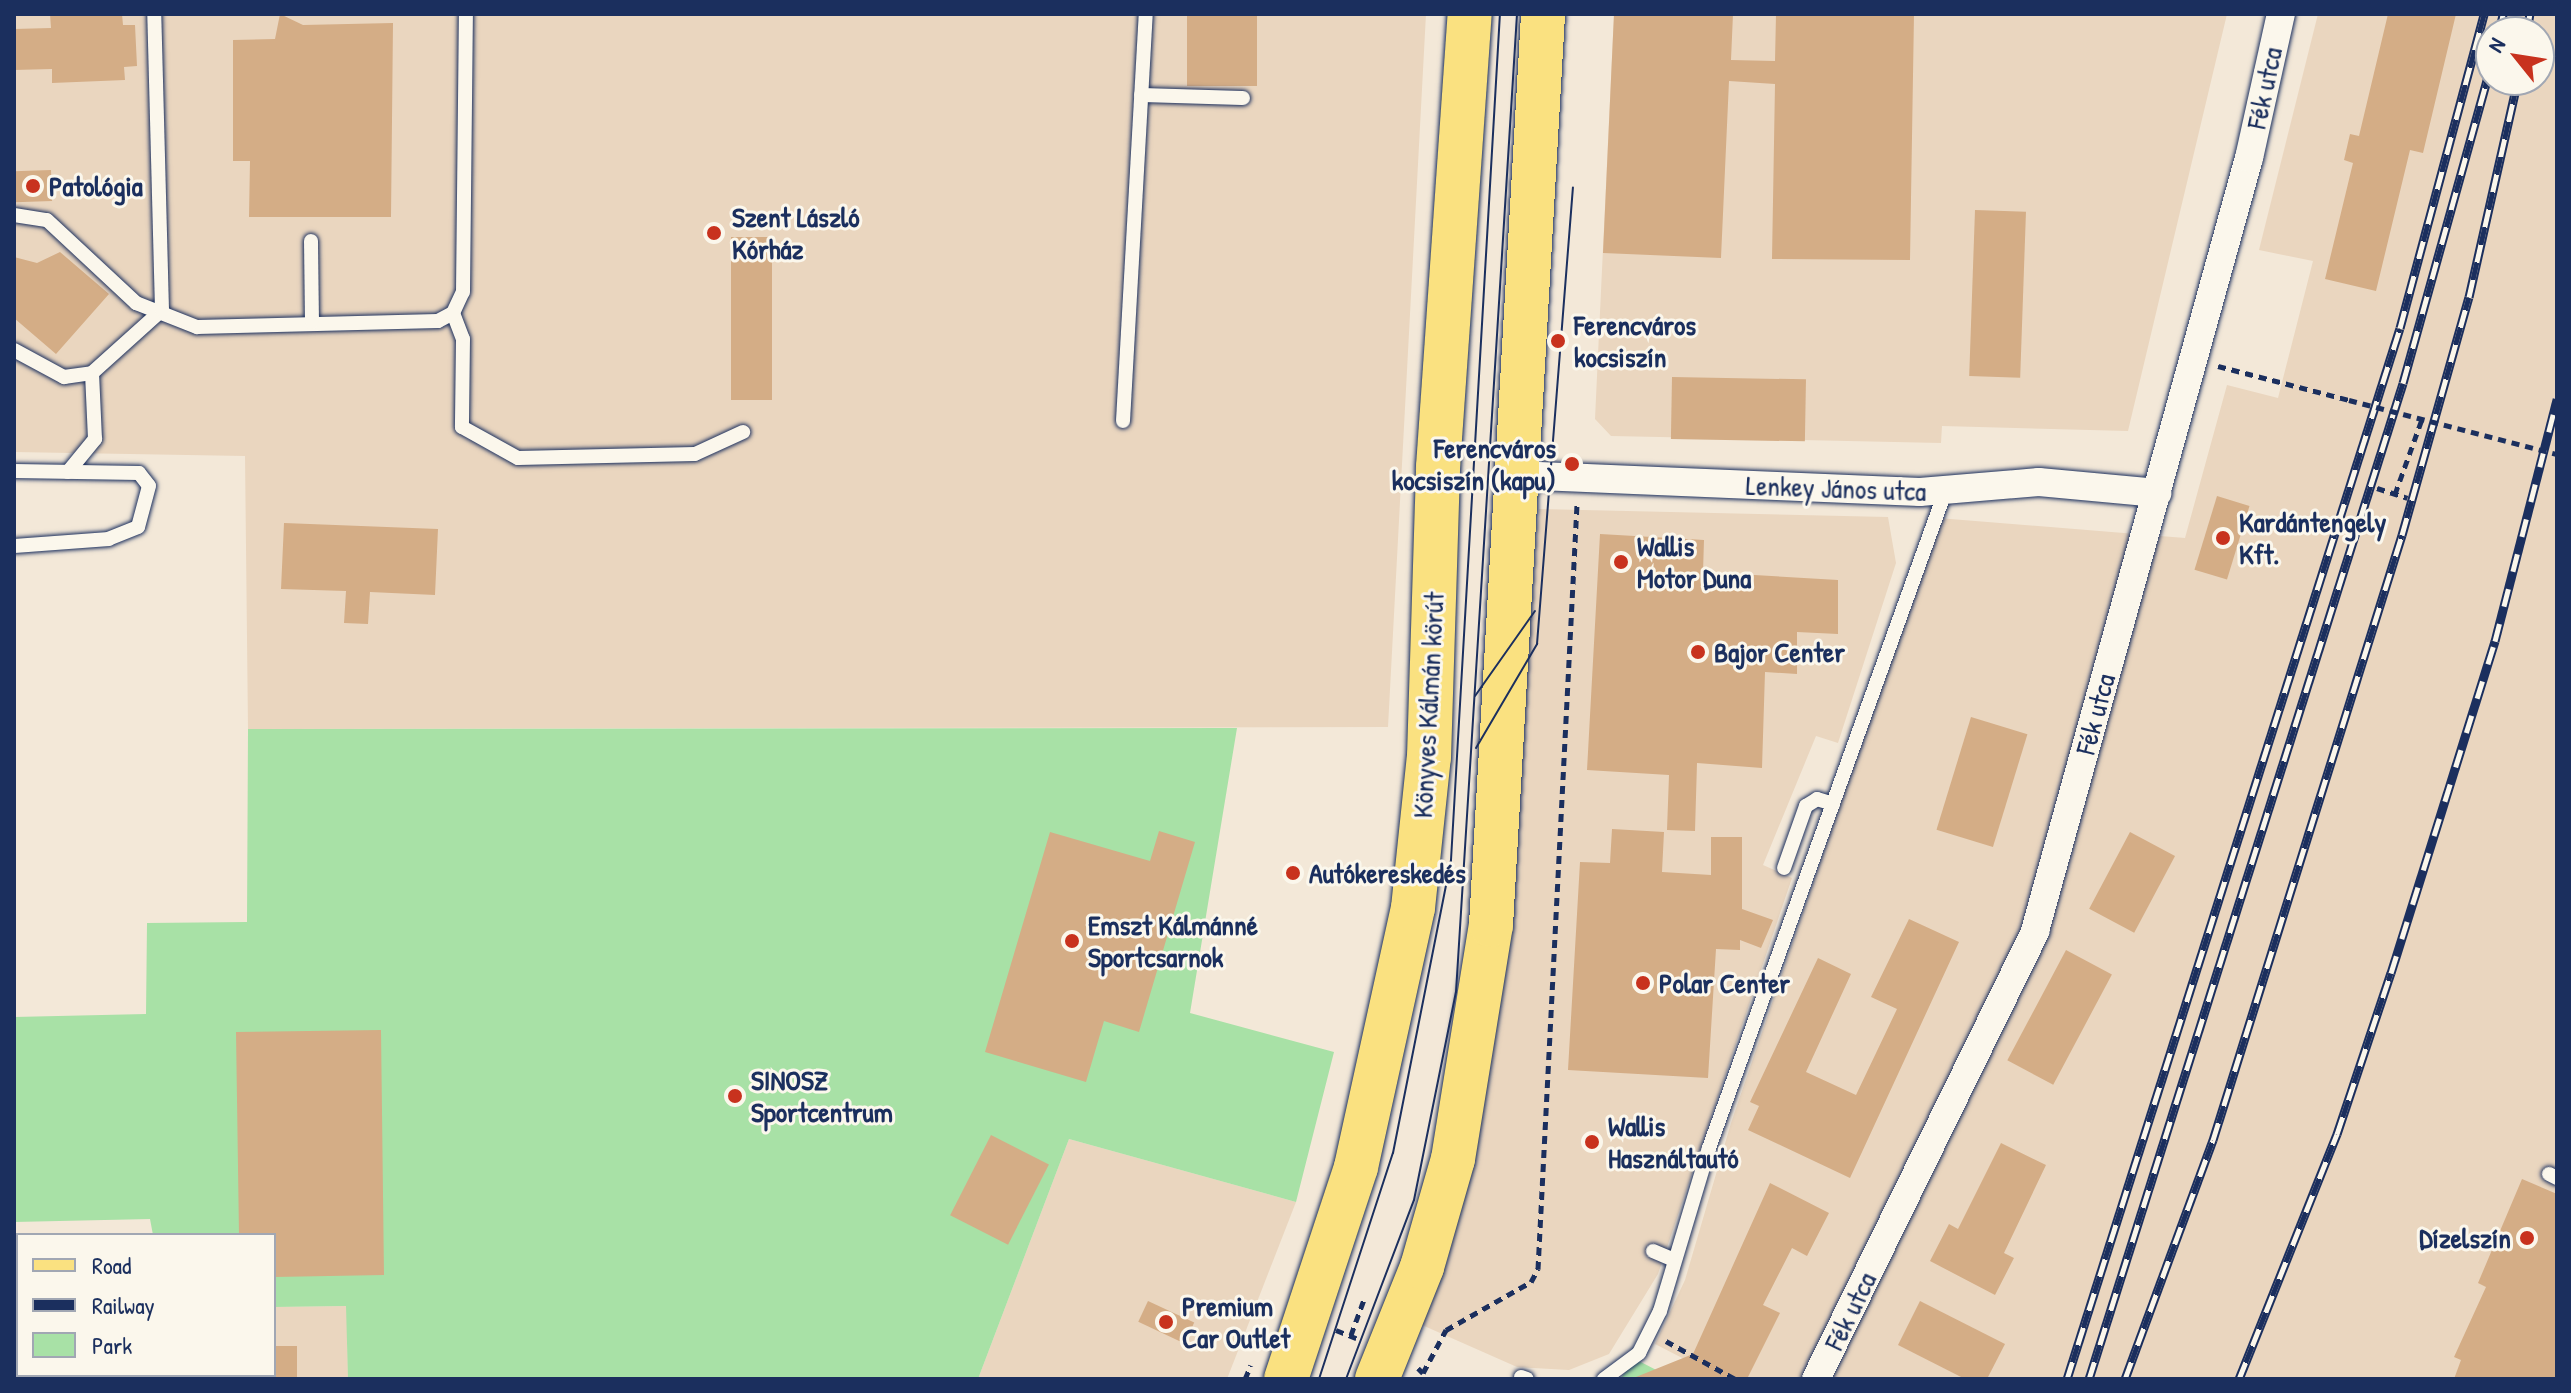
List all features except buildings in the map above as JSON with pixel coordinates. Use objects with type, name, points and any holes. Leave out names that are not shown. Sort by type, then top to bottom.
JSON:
[{"type":"main road","name":"Könyves Kálmán körút","points":[[1286,1379],[1331,1328],[1356,1167],[1413,908],[1429,757],[1438,467],[1470,14]]},
{"type":"main road","points":[[1384,1365],[1422,1267],[1472,1074],[1491,925],[1543,14]]},
{"type":"street","name":"Fék utca","points":[[1816,1379],[2035,931],[2195,360],[2281,14]]},
{"type":"street","name":"Lenkey János utca","points":[[1515,475],[1945,492],[2039,482],[2157,493]]},
{"type":"lane","points":[[14,350],[64,377],[92,373],[162,310],[154,14]]},
{"type":"lane","points":[[14,215],[47,220],[122,292],[197,327],[438,321],[453,313],[463,292],[466,14]]},
{"type":"lane","points":[[1123,421],[1146,14]]},
{"type":"lane","points":[[1141,95],[1243,98]]},
{"type":"lane","points":[[311,241],[312,322]]},
{"type":"lane","points":[[453,313],[463,339],[462,427],[518,458],[695,454],[743,432]]},
{"type":"lane","points":[[68,472],[95,439],[92,373]]},
{"type":"lane","points":[[14,471],[139,473],[149,486],[138,527],[109,539],[14,546]]},
{"type":"lane","points":[[1604,1379],[1639,1353],[1651,1333],[1833,804],[1945,492]]},
{"type":"lane","points":[[1784,868],[1806,806],[1817,799],[1833,804]]},
{"type":"lane","points":[[1653,1251],[1674,1260]]},
{"type":"path","points":[[2195,360],[2557,454]]},
{"type":"path","points":[[2395,494],[2422,419]]},
{"type":"path","points":[[1364,1299],[1331,1328],[1384,1365],[1423,1373],[1446,1330],[1531,1282],[1538,1269],[1578,478]]},
{"type":"path","points":[[2377,488],[2407,498]]},
{"type":"path","points":[[1651,1333],[1735,1379]]},
{"type":"shaded area","name":"Szent László Kórház","points":[[14,14],[1426,14],[1388,727],[248,729],[245,456],[14,452]]},
{"type":"shaded area","name":"Ferencváros kocsiszín","points":[[1614,14],[2227,14],[2128,431],[1942,426],[1941,443],[1611,436],[1595,419]]},
{"type":"shaded area","points":[[2318,14],[2557,14],[2557,1379],[1723,1379],[1655,1344],[1685,1280],[1731,1123],[1938,518],[2185,538],[2227,385],[2278,398],[2313,261],[2259,250]]},
{"type":"shaded area","points":[[1539,509],[1888,517],[1896,563],[1838,743],[1816,736],[1763,865],[1792,878],[1658,1274],[1609,1354],[1569,1370],[1517,1367],[1422,1325],[1448,1259],[1483,1113],[1512,867]]},
{"type":"shaded area","points":[[1069,1139],[1296,1202],[1227,1379],[978,1379]]},
{"type":"shaded area","points":[[347,1306],[348,1379],[168,1379],[276,1377],[276,1307]]},
{"type":"green space","name":"SINOSZ Sportcentrum","points":[[1237,728],[1190,1013],[1334,1052],[1296,1202],[1069,1139],[978,1379],[348,1379],[346,1306],[276,1307],[276,1233],[153,1233],[150,1219],[14,1222],[14,1017],[146,1014],[147,923],[247,922],[248,729]]},
{"type":"green space","points":[[1635,1359],[1664,1374],[1661,1379],[1620,1379]]},
{"type":"tram line","points":[[1319,1379],[1393,1153],[1451,860],[1500,14]]},
{"type":"tram line","points":[[1346,1379],[1414,1200],[1456,992],[1517,14]]},
{"type":"tram line","points":[[1476,748],[1537,644],[1573,187]]},
{"type":"tram line","points":[[1475,696],[1535,611]]},
{"type":"railway","points":[[2067,1379],[2400,328],[2484,14]]},
{"type":"railway","points":[[2089,1379],[2403,383],[2483,96]]},
{"type":"railway","points":[[2125,1379],[2213,1140],[2402,535],[2469,297],[2514,96]]},
{"type":"railway","points":[[2239,1379],[2337,1134],[2391,973],[2495,641],[2557,399]]},
{"type":"place","name":"Patológia","points":[[33,186]]},
{"type":"place","name":"Szent László Kórház","points":[[714,233]]},
{"type":"place","name":"Ferencváros kocsiszín","points":[[1558,341]]},
{"type":"place","name":"Ferencváros kocsiszín (kapu)","points":[[1572,464]]},
{"type":"place","name":"Kardántengely Kft.","points":[[2223,538]]},
{"type":"place","name":"Wallis Motor Duna","points":[[1621,562]]},
{"type":"place","name":"Bajor Center","points":[[1698,652]]},
{"type":"place","name":"Autókereskedés","points":[[1293,873]]},
{"type":"place","name":"Emszt Kálmánné Sportcsarnok","points":[[1072,941]]},
{"type":"place","name":"Polar Center","points":[[1643,983]]},
{"type":"place","name":"SINOSZ Sportcentrum","points":[[735,1096]]},
{"type":"place","name":"Wallis Használtautó","points":[[1592,1142]]},
{"type":"place","name":"Dízelszín","points":[[2527,1238]]},
{"type":"place","name":"Premium Car Outlet","points":[[1166,1322]]}]
